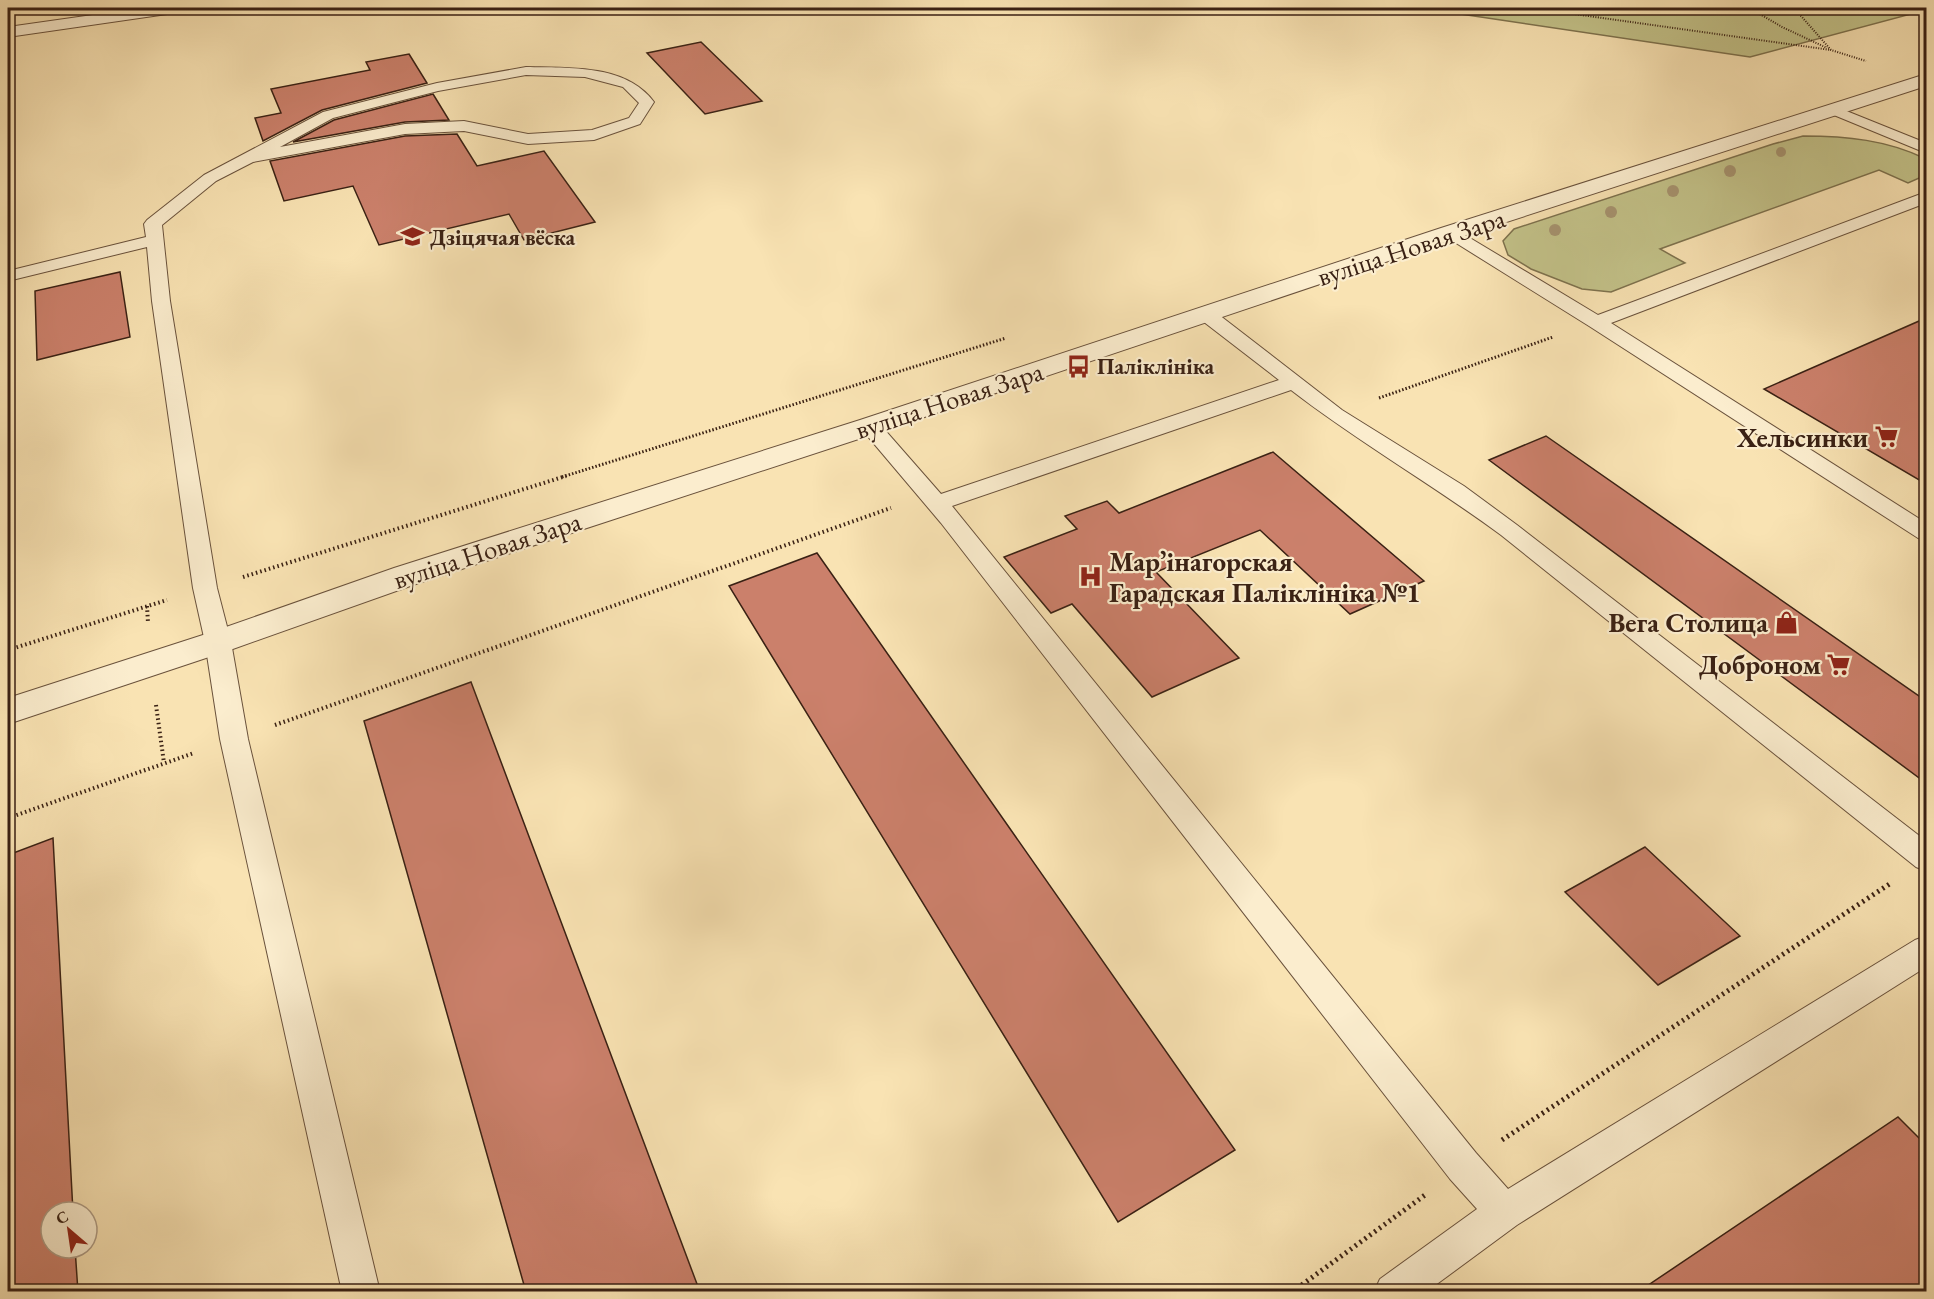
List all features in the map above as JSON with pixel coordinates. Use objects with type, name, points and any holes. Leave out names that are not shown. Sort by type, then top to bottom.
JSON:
[{"type":"street","points":[[8,32],[174,8]]},
{"type":"street","name":"вуліца Новая Зара","points":[[8,711],[218,642],[405,576],[870,426],[1449,233],[1926,80]]},
{"type":"lane","points":[[246,158],[405,129],[464,126],[528,139],[594,135],[635,121],[647,102],[628,84],[585,73],[526,71],[437,87],[328,116],[246,158],[210,178],[153,224],[161,301],[205,588],[218,642],[234,739],[361,1292]]},
{"type":"lane","points":[[1834,110],[1926,148]]},
{"type":"lane","points":[[1596,322],[1926,197]]},
{"type":"lane","points":[[1449,233],[1596,322],[1926,533]]},
{"type":"lane","points":[[8,276],[154,240]]},
{"type":"lane","points":[[1207,315],[1335,414],[1456,491],[1509,530],[1926,858]]},
{"type":"lane","points":[[942,511],[1294,382]]},
{"type":"lane","points":[[870,426],[942,511],[1463,1166],[1504,1212]]},
{"type":"lane","points":[[1393,1292],[1504,1212],[1926,950]]},
{"type":"path","points":[[1531,8],[1831,50]]},
{"type":"path","points":[[1749,8],[1782,27],[1831,50],[1870,62]]},
{"type":"path","points":[[1794,8],[1831,50]]},
{"type":"path","points":[[1335,414],[1596,322]]},
{"type":"path","points":[[8,650],[1008,337]]},
{"type":"path","points":[[8,818],[908,502],[942,511]]},
{"type":"path","points":[[1292,1292],[1463,1166],[1897,879]]},
{"type":"shaded area","points":[[1420,8],[1926,8],[1926,10],[1750,57]]},
{"type":"shaded area","points":[[1803,136],[1851,138],[1897,147],[1926,159],[1926,175],[1908,183],[1879,170],[1660,249],[1685,263],[1611,292],[1582,289],[1531,269],[1508,255],[1503,241],[1514,229]]},
{"type":"building","points":[[701,42],[762,101],[705,114],[647,53]]},
{"type":"building","points":[[409,54],[427,83],[322,110],[263,141],[255,118],[281,113],[271,89],[370,70],[366,62]]},
{"type":"building","points":[[433,94],[449,120],[405,122],[293,142],[334,120]]},
{"type":"building","points":[[457,134],[477,166],[544,151],[595,222],[524,240],[509,214],[379,245],[353,186],[284,201],[270,161],[405,136]]},
{"type":"building","points":[[120,272],[130,337],[37,360],[35,291]]},
{"type":"building","name":"Хельсинки","points":[[1926,318],[1926,484],[1764,389]]},
{"type":"building","points":[[1546,436],[1926,701],[1926,783],[1489,460]]},
{"type":"building","name":"Марʼінагорская Гарадская Паліклініка №1","points":[[1273,452],[1424,581],[1350,614],[1260,530],[1156,572],[1239,658],[1152,697],[1072,604],[1051,613],[1004,557],[1077,529],[1065,516],[1107,501],[1119,513]]},
{"type":"building","points":[[817,553],[1235,1150],[1118,1222],[729,586]]},
{"type":"building","points":[[471,682],[700,1292],[526,1292],[364,721]]},
{"type":"building","points":[[53,838],[72,1200],[39,1200],[39,1260],[76,1260],[78,1292],[8,1292],[8,855]]},
{"type":"building","points":[[1645,847],[1740,936],[1658,985],[1565,892]]},
{"type":"building","points":[[1898,1117],[1926,1145],[1926,1292],[1638,1292]]},
{"type":"place","name":"Дзіцячая вёска","points":[[412,237]]},
{"type":"place","name":"Паліклініка","points":[[1079,366]]},
{"type":"place","name":"Хельсинки","points":[[1886,437]]},
{"type":"place","name":"Марʼінагорская Гарадская Паліклініка №1","points":[[1091,577]]},
{"type":"place","name":"Вега Столица","points":[[1786,622]]},
{"type":"place","name":"Доброном","points":[[1839,664]]}]
